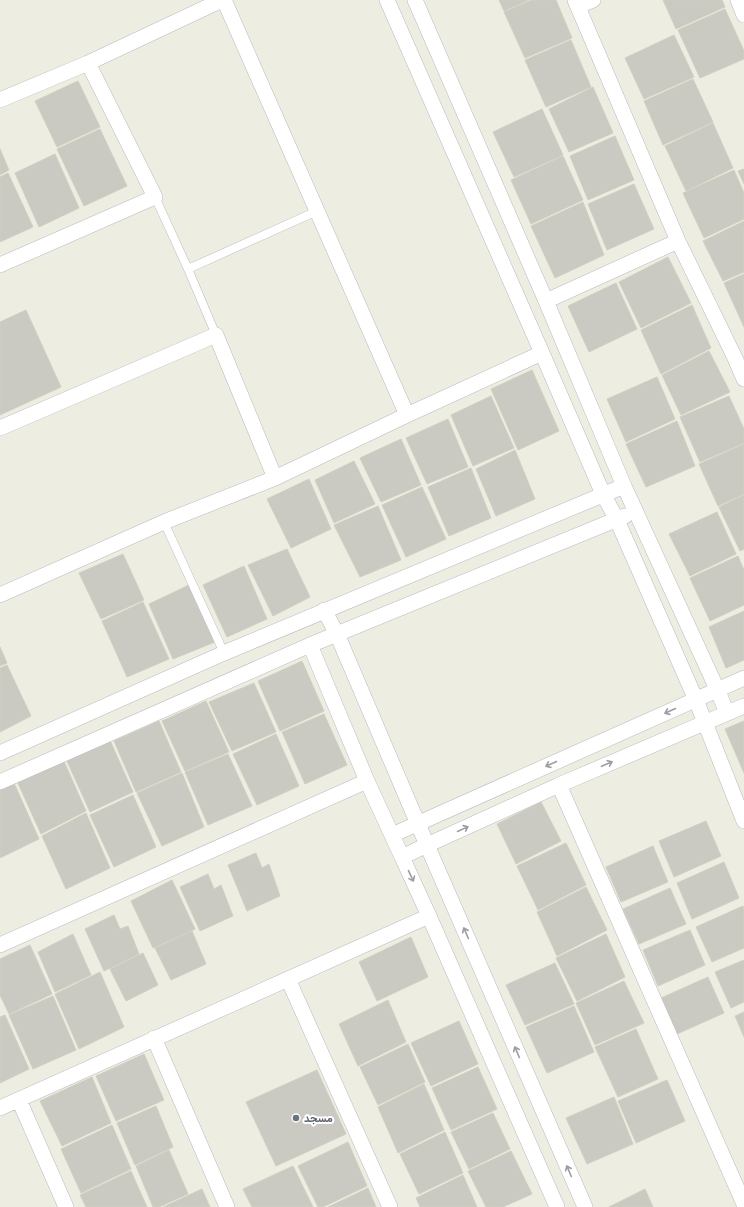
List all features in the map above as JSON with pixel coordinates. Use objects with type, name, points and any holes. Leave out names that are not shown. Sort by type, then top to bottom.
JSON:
[{"type":"street","points":[[0,100],[88,63],[223,0],[407,415]]},
{"type":"street","points":[[386,0],[603,494],[617,520],[696,700],[744,821]]},
{"type":"street","points":[[415,0],[546,301],[624,486],[727,713]]},
{"type":"street","points":[[593,0],[577,3],[678,241],[740,356],[744,379]]},
{"type":"street","points":[[738,0],[744,15]]},
{"type":"street","points":[[0,265],[155,197],[88,63]]},
{"type":"street","points":[[546,301],[678,241]]},
{"type":"street","points":[[0,428],[216,335],[275,478]]},
{"type":"street","points":[[0,595],[164,522],[275,478],[542,353]]},
{"type":"street","points":[[0,754],[224,653],[324,610],[624,486]]},
{"type":"street","points":[[0,782],[310,645],[636,511]]},
{"type":"street","points":[[324,610],[337,634],[585,1207]]},
{"type":"street","points":[[310,645],[367,781],[429,916],[554,1206]]},
{"type":"street","points":[[392,835],[744,678]]},
{"type":"street","points":[[402,857],[559,785],[744,706]]},
{"type":"street","points":[[0,945],[367,781]]},
{"type":"street","points":[[559,785],[744,1204]]},
{"type":"street","points":[[0,1108],[429,916]]},
{"type":"street","points":[[288,979],[390,1207]]},
{"type":"street","points":[[154,1038],[227,1207]]},
{"type":"street","points":[[19,1100],[66,1207]]},
{"type":"lane","points":[[155,197],[216,335]]},
{"type":"lane","points":[[188,269],[316,211]]},
{"type":"lane","points":[[164,522],[224,653]]},
{"type":"building","points":[[499,0],[529,0],[504,11]]},
{"type":"building","points":[[532,0],[556,0],[572,38],[525,58],[504,12]]},
{"type":"building","points":[[663,0],[722,0],[725,7],[676,29]]},
{"type":"building","points":[[725,9],[744,51],[744,59],[700,78],[678,30]]},
{"type":"building","points":[[674,35],[694,77],[644,99],[625,58]]},
{"type":"building","points":[[571,40],[591,87],[546,107],[525,60]]},
{"type":"building","points":[[693,79],[713,122],[663,145],[644,101]]},
{"type":"building","points":[[78,81],[100,127],[57,147],[35,101]]},
{"type":"building","points":[[593,87],[613,133],[569,152],[549,109]]},
{"type":"building","points":[[542,109],[563,155],[514,177],[493,132]]},
{"type":"building","points":[[713,123],[733,168],[686,191],[665,146]]},
{"type":"building","points":[[100,129],[127,186],[84,206],[57,149]]},
{"type":"building","points":[[615,136],[634,180],[588,200],[570,156]]},
{"type":"building","points":[[0,149],[9,170],[0,175]]},
{"type":"building","points":[[55,154],[79,208],[39,227],[15,173]]},
{"type":"building","points":[[563,156],[583,200],[531,224],[511,180]]},
{"type":"building","points":[[744,169],[744,184],[738,171]]},
{"type":"building","points":[[734,170],[744,193],[744,219],[704,238],[683,193]]},
{"type":"building","points":[[8,173],[33,227],[0,242],[0,177]]},
{"type":"building","points":[[634,184],[654,229],[607,250],[588,204]]},
{"type":"building","points":[[583,202],[604,255],[555,278],[531,226]]},
{"type":"building","points":[[744,221],[744,272],[723,281],[703,241]]},
{"type":"building","points":[[668,257],[691,303],[641,328],[619,282]]},
{"type":"building","points":[[744,274],[744,327],[724,283]]},
{"type":"building","points":[[616,283],[637,329],[589,352],[568,306]]},
{"type":"building","points":[[692,305],[711,348],[661,374],[641,330]]},
{"type":"building","points":[[26,310],[61,387],[0,415],[0,322]]},
{"type":"building","points":[[709,351],[730,392],[681,415],[662,375]]},
{"type":"building","points":[[532,370],[559,431],[518,450],[491,389]]},
{"type":"building","points":[[657,377],[675,419],[626,442],[607,399]]},
{"type":"building","points":[[491,396],[514,448],[473,466],[451,415]]},
{"type":"building","points":[[729,396],[744,429],[744,443],[700,462],[680,417]]},
{"type":"building","points":[[448,419],[468,467],[427,484],[406,438]]},
{"type":"building","points":[[677,421],[695,466],[646,487],[626,444]]},
{"type":"building","points":[[401,439],[421,485],[381,502],[360,458]]},
{"type":"building","points":[[744,444],[744,494],[718,506],[699,464]]},
{"type":"building","points":[[515,450],[535,499],[496,516],[476,469]]},
{"type":"building","points":[[354,461],[375,504],[334,523],[315,480]]},
{"type":"building","points":[[471,468],[491,518],[449,536],[428,487]]},
{"type":"building","points":[[309,479],[331,529],[291,548],[267,499]]},
{"type":"building","points":[[422,487],[446,539],[406,557],[382,505]]},
{"type":"building","points":[[744,495],[744,549],[740,551],[719,507]]},
{"type":"building","points":[[378,506],[401,560],[360,577],[334,525]]},
{"type":"building","points":[[717,512],[736,554],[690,576],[669,534]]},
{"type":"building","points":[[287,549],[310,597],[273,616],[248,565]]},
{"type":"building","points":[[123,554],[144,600],[101,619],[79,573]]},
{"type":"building","points":[[738,556],[744,570],[744,605],[710,621],[690,578]]},
{"type":"building","points":[[244,566],[267,619],[227,637],[203,585]]},
{"type":"building","points":[[189,585],[215,642],[173,659],[149,604]]},
{"type":"building","points":[[143,602],[169,659],[127,677],[102,621]]},
{"type":"building","points":[[744,611],[744,660],[726,668],[709,627]]},
{"type":"building","points":[[0,647],[7,663],[0,666]]},
{"type":"building","points":[[302,661],[324,711],[280,731],[258,681]]},
{"type":"building","points":[[7,665],[31,716],[0,732],[0,668]]},
{"type":"building","points":[[254,683],[276,732],[232,751],[209,702]]},
{"type":"building","points":[[206,701],[229,752],[185,771],[162,721]]},
{"type":"building","points":[[324,714],[347,765],[305,784],[282,732]]},
{"type":"building","points":[[159,721],[181,772],[136,792],[114,741]]},
{"type":"building","points":[[744,721],[744,773],[725,729]]},
{"type":"building","points":[[276,734],[299,786],[257,805],[233,754]]},
{"type":"building","points":[[109,738],[133,792],[90,812],[66,759]]},
{"type":"building","points":[[228,754],[252,806],[208,825],[185,772]]},
{"type":"building","points":[[63,759],[86,811],[41,834],[17,781]]},
{"type":"building","points":[[182,773],[204,827],[162,846],[137,793]]},
{"type":"building","points":[[14,783],[39,839],[0,858],[0,789]]},
{"type":"building","points":[[133,795],[156,847],[114,867],[90,815]]},
{"type":"building","points":[[541,802],[561,841],[516,864],[497,824]]},
{"type":"building","points":[[86,813],[110,868],[66,889],[42,836]]},
{"type":"building","points":[[706,821],[721,856],[674,877],[659,841]]},
{"type":"building","points":[[566,843],[586,885],[538,910],[517,866]]},
{"type":"building","points":[[653,846],[668,882],[621,902],[606,867]]},
{"type":"building","points":[[256,853],[262,868],[269,864],[280,896],[247,911],[228,865]]},
{"type":"building","points":[[724,862],[739,898],[692,919],[677,883]]},
{"type":"building","points":[[208,874],[214,889],[221,885],[233,916],[200,931],[180,887]]},
{"type":"building","points":[[172,880],[195,929],[153,948],[131,901]]},
{"type":"building","points":[[586,887],[607,930],[557,956],[537,912]]},
{"type":"building","points":[[670,888],[686,924],[639,944],[623,909]]},
{"type":"building","points":[[743,906],[744,948],[712,962],[696,927]]},
{"type":"building","points":[[114,915],[120,929],[128,926],[139,954],[104,971],[85,929]]},
{"type":"building","points":[[690,930],[705,965],[658,986],[643,950]]},
{"type":"building","points":[[192,931],[206,964],[171,980],[155,948]]},
{"type":"building","points":[[73,934],[91,975],[55,992],[38,952]]},
{"type":"building","points":[[606,934],[625,977],[577,1001],[556,958]]},
{"type":"building","points":[[411,937],[428,977],[377,1001],[359,962]]},
{"type":"building","points":[[30,945],[52,994],[9,1014],[0,995],[0,959]]},
{"type":"building","points":[[143,953],[158,985],[126,1001],[110,969]]},
{"type":"building","points":[[744,960],[744,1002],[731,1008],[715,972]]},
{"type":"building","points":[[555,963],[574,1004],[525,1025],[506,985]]},
{"type":"building","points":[[100,972],[124,1027],[79,1049],[55,994]]},
{"type":"building","points":[[708,977],[724,1013],[677,1034],[661,998]]},
{"type":"building","points":[[624,981],[644,1023],[595,1045],[576,1003]]},
{"type":"building","points":[[53,996],[76,1050],[33,1069],[9,1015]]},
{"type":"building","points":[[388,1000],[406,1042],[358,1066],[339,1024]]},
{"type":"building","points":[[574,1006],[594,1052],[547,1073],[526,1027]]},
{"type":"building","points":[[744,1012],[744,1037],[735,1016]]},
{"type":"building","points":[[5,1015],[29,1069],[0,1083],[0,1017]]},
{"type":"building","points":[[459,1021],[478,1064],[431,1086],[411,1043]]},
{"type":"building","points":[[636,1029],[658,1079],[618,1097],[595,1047]]},
{"type":"building","points":[[408,1044],[425,1082],[378,1105],[360,1067]]},
{"type":"building","points":[[144,1054],[164,1100],[116,1121],[96,1076]]},
{"type":"building","points":[[478,1067],[497,1109],[451,1130],[432,1088]]},
{"type":"building","name":"مسجد","points":[[317,1070],[346,1134],[276,1166],[246,1102]]},
{"type":"building","points":[[92,1077],[111,1123],[62,1146],[40,1101]]},
{"type":"building","points":[[667,1080],[685,1121],[636,1143],[618,1101]]},
{"type":"building","points":[[424,1084],[444,1130],[398,1153],[378,1107]]},
{"type":"building","points":[[614,1097],[633,1144],[587,1164],[566,1118]]},
{"type":"building","points":[[156,1106],[173,1147],[135,1165],[117,1123]]},
{"type":"building","points":[[493,1113],[510,1149],[469,1169],[451,1132]]},
{"type":"building","points":[[112,1125],[131,1169],[81,1193],[61,1149]]},
{"type":"building","points":[[445,1132],[463,1173],[419,1194],[400,1154]]},
{"type":"building","points":[[348,1142],[367,1186],[323,1207],[318,1207],[298,1166]]},
{"type":"building","points":[[169,1150],[188,1194],[159,1207],[153,1207],[136,1166]]},
{"type":"building","points":[[511,1151],[532,1194],[503,1207],[486,1207],[468,1171]]},
{"type":"building","points":[[293,1166],[313,1207],[252,1207],[243,1189]]},
{"type":"building","points":[[131,1171],[147,1207],[86,1207],[80,1195]]},
{"type":"building","points":[[463,1175],[477,1207],[420,1207],[416,1198]]},
{"type":"building","points":[[368,1188],[376,1207],[328,1207]]},
{"type":"building","points":[[202,1189],[210,1207],[163,1207]]},
{"type":"building","points":[[645,1189],[653,1207],[609,1207]]},
{"type":"place","name":"مسجد","points":[[296,1118]]}]
